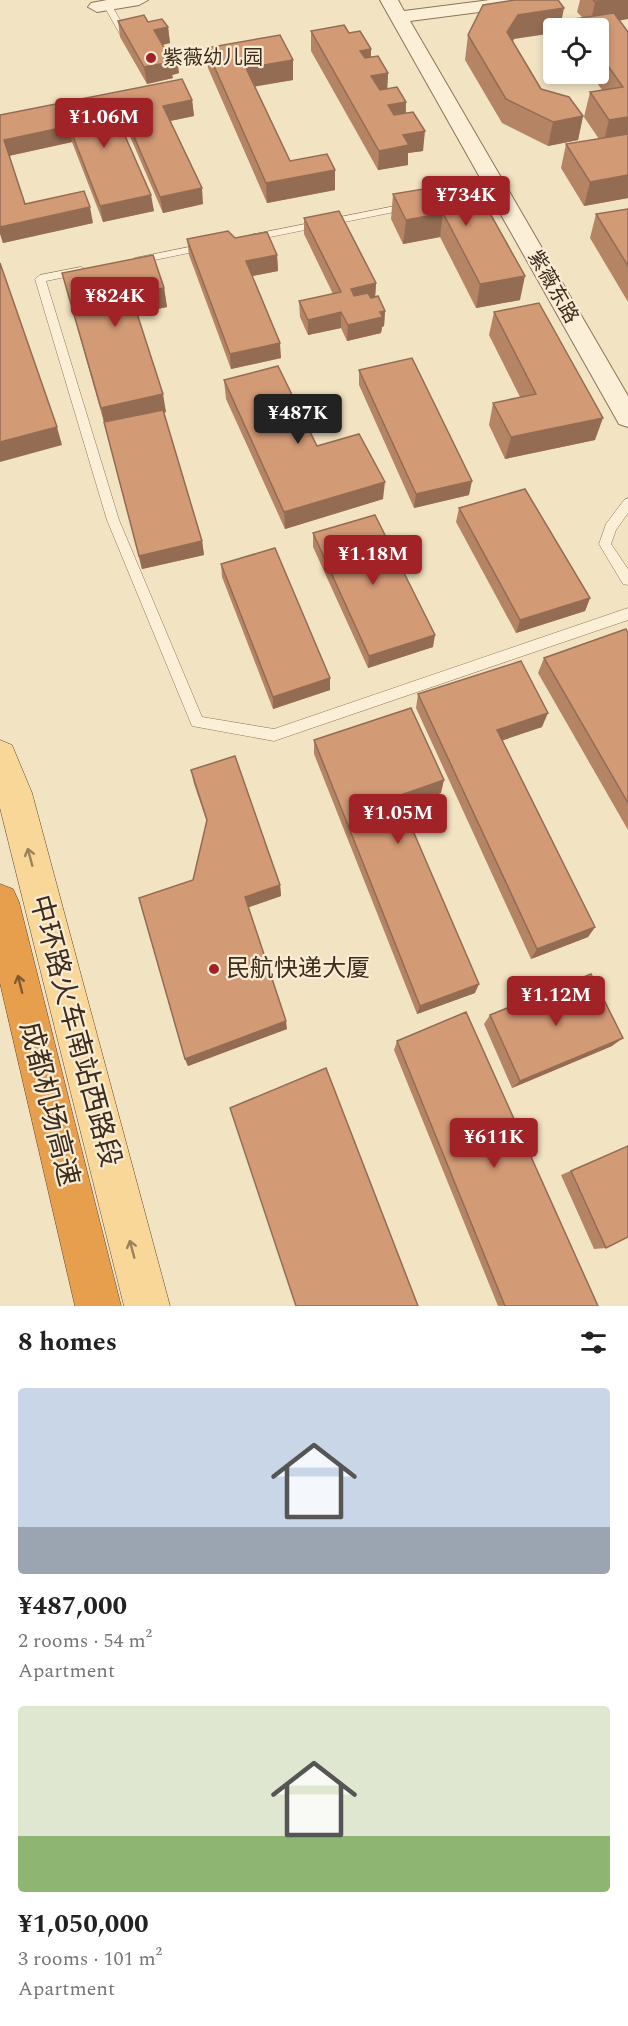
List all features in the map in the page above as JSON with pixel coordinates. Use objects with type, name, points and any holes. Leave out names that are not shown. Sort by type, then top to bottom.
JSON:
[{"type":"highway","name":"成都机场高速","points":[[0,902],[98,1306]]},
{"type":"main road","name":"中环路火车南站西路段","points":[[0,756],[14,793],[147,1306]]},
{"type":"street","points":[[102,7],[139,0]]},
{"type":"street","points":[[394,9],[532,0]]},
{"type":"street","name":"紫薇东路","points":[[394,9],[628,418]]},
{"type":"lane","points":[[102,7],[124,34]]},
{"type":"lane","points":[[241,240],[428,203]]},
{"type":"lane","points":[[118,264],[218,244]]},
{"type":"lane","points":[[96,268],[40,279],[113,520],[197,722],[274,735],[628,614]]},
{"type":"lane","points":[[628,502],[610,528],[604,544],[628,580]]},
{"type":"building","points":[[515,0],[558,0],[564,8],[518,15],[507,32],[541,89],[569,97],[583,116],[553,122],[506,99],[468,35],[483,5]]},
{"type":"building","points":[[614,13],[628,32],[628,117],[609,120],[590,92],[623,87],[609,67],[609,18],[581,18]]},
{"type":"building","points":[[144,15],[148,22],[162,19],[168,27],[154,30],[166,51],[173,50],[177,57],[169,59],[171,62],[144,67],[118,21]]},
{"type":"building","points":[[344,25],[349,33],[360,31],[371,49],[360,51],[365,58],[378,56],[388,73],[371,76],[380,90],[397,87],[406,102],[388,105],[394,115],[413,112],[425,131],[403,135],[409,145],[379,151],[311,31]]},
{"type":"building","points":[[280,35],[293,60],[246,68],[290,161],[327,154],[335,170],[266,183],[206,48]]},
{"type":"building","points":[[182,79],[192,100],[163,106],[202,188],[160,197],[126,118],[118,120],[151,195],[100,206],[69,126],[4,140],[25,204],[84,191],[90,207],[0,227],[0,115]]},
{"type":"building","points":[[628,134],[628,175],[590,182],[566,144]]},
{"type":"building","points":[[472,181],[525,276],[480,284],[443,213],[406,220],[393,194]]},
{"type":"building","points":[[628,209],[628,266],[596,214]]},
{"type":"building","points":[[339,211],[376,283],[351,289],[354,296],[368,293],[371,298],[378,296],[385,311],[380,312],[383,317],[348,325],[341,312],[308,320],[299,301],[341,292],[304,218]]},
{"type":"building","points":[[228,231],[235,238],[267,232],[277,255],[246,261],[280,343],[230,354],[187,239]]},
{"type":"building","points":[[153,255],[164,288],[131,295],[163,394],[101,408],[62,273]]},
{"type":"building","points":[[0,263],[57,427],[0,442]]},
{"type":"building","points":[[539,303],[603,418],[511,437],[493,403],[536,394],[494,312]]},
{"type":"building","points":[[412,358],[472,481],[416,494],[359,370]]},
{"type":"building","points":[[278,366],[317,446],[359,434],[385,482],[284,512],[224,380]]},
{"type":"building","points":[[163,410],[202,541],[139,556],[104,422]]},
{"type":"building","points":[[525,489],[590,598],[520,620],[459,508]]},
{"type":"building","points":[[375,515],[435,635],[369,656],[313,533]]},
{"type":"building","points":[[275,548],[330,678],[273,697],[221,564]]},
{"type":"building","points":[[626,629],[628,633],[628,803],[544,658]]},
{"type":"building","points":[[521,661],[548,713],[497,730],[595,927],[537,949],[418,694]]},
{"type":"building","points":[[411,708],[444,780],[398,796],[479,984],[420,1006],[314,740]]},
{"type":"building","name":"民航快递大厦","points":[[235,756],[280,885],[245,897],[286,1021],[185,1059],[139,898],[193,880],[207,820],[191,770]]},
{"type":"building","points":[[591,974],[623,1038],[520,1081],[490,1015]]},
{"type":"building","points":[[466,1012],[598,1306],[505,1306],[397,1041]]},
{"type":"building","points":[[326,1068],[418,1306],[296,1306],[230,1108]]},
{"type":"building","points":[[628,1146],[628,1237],[606,1248],[571,1171]]},
{"type":"place","name":"紫薇幼儿园","points":[[151,58]]},
{"type":"place","name":"民航快递大厦","points":[[214,969]]}]
